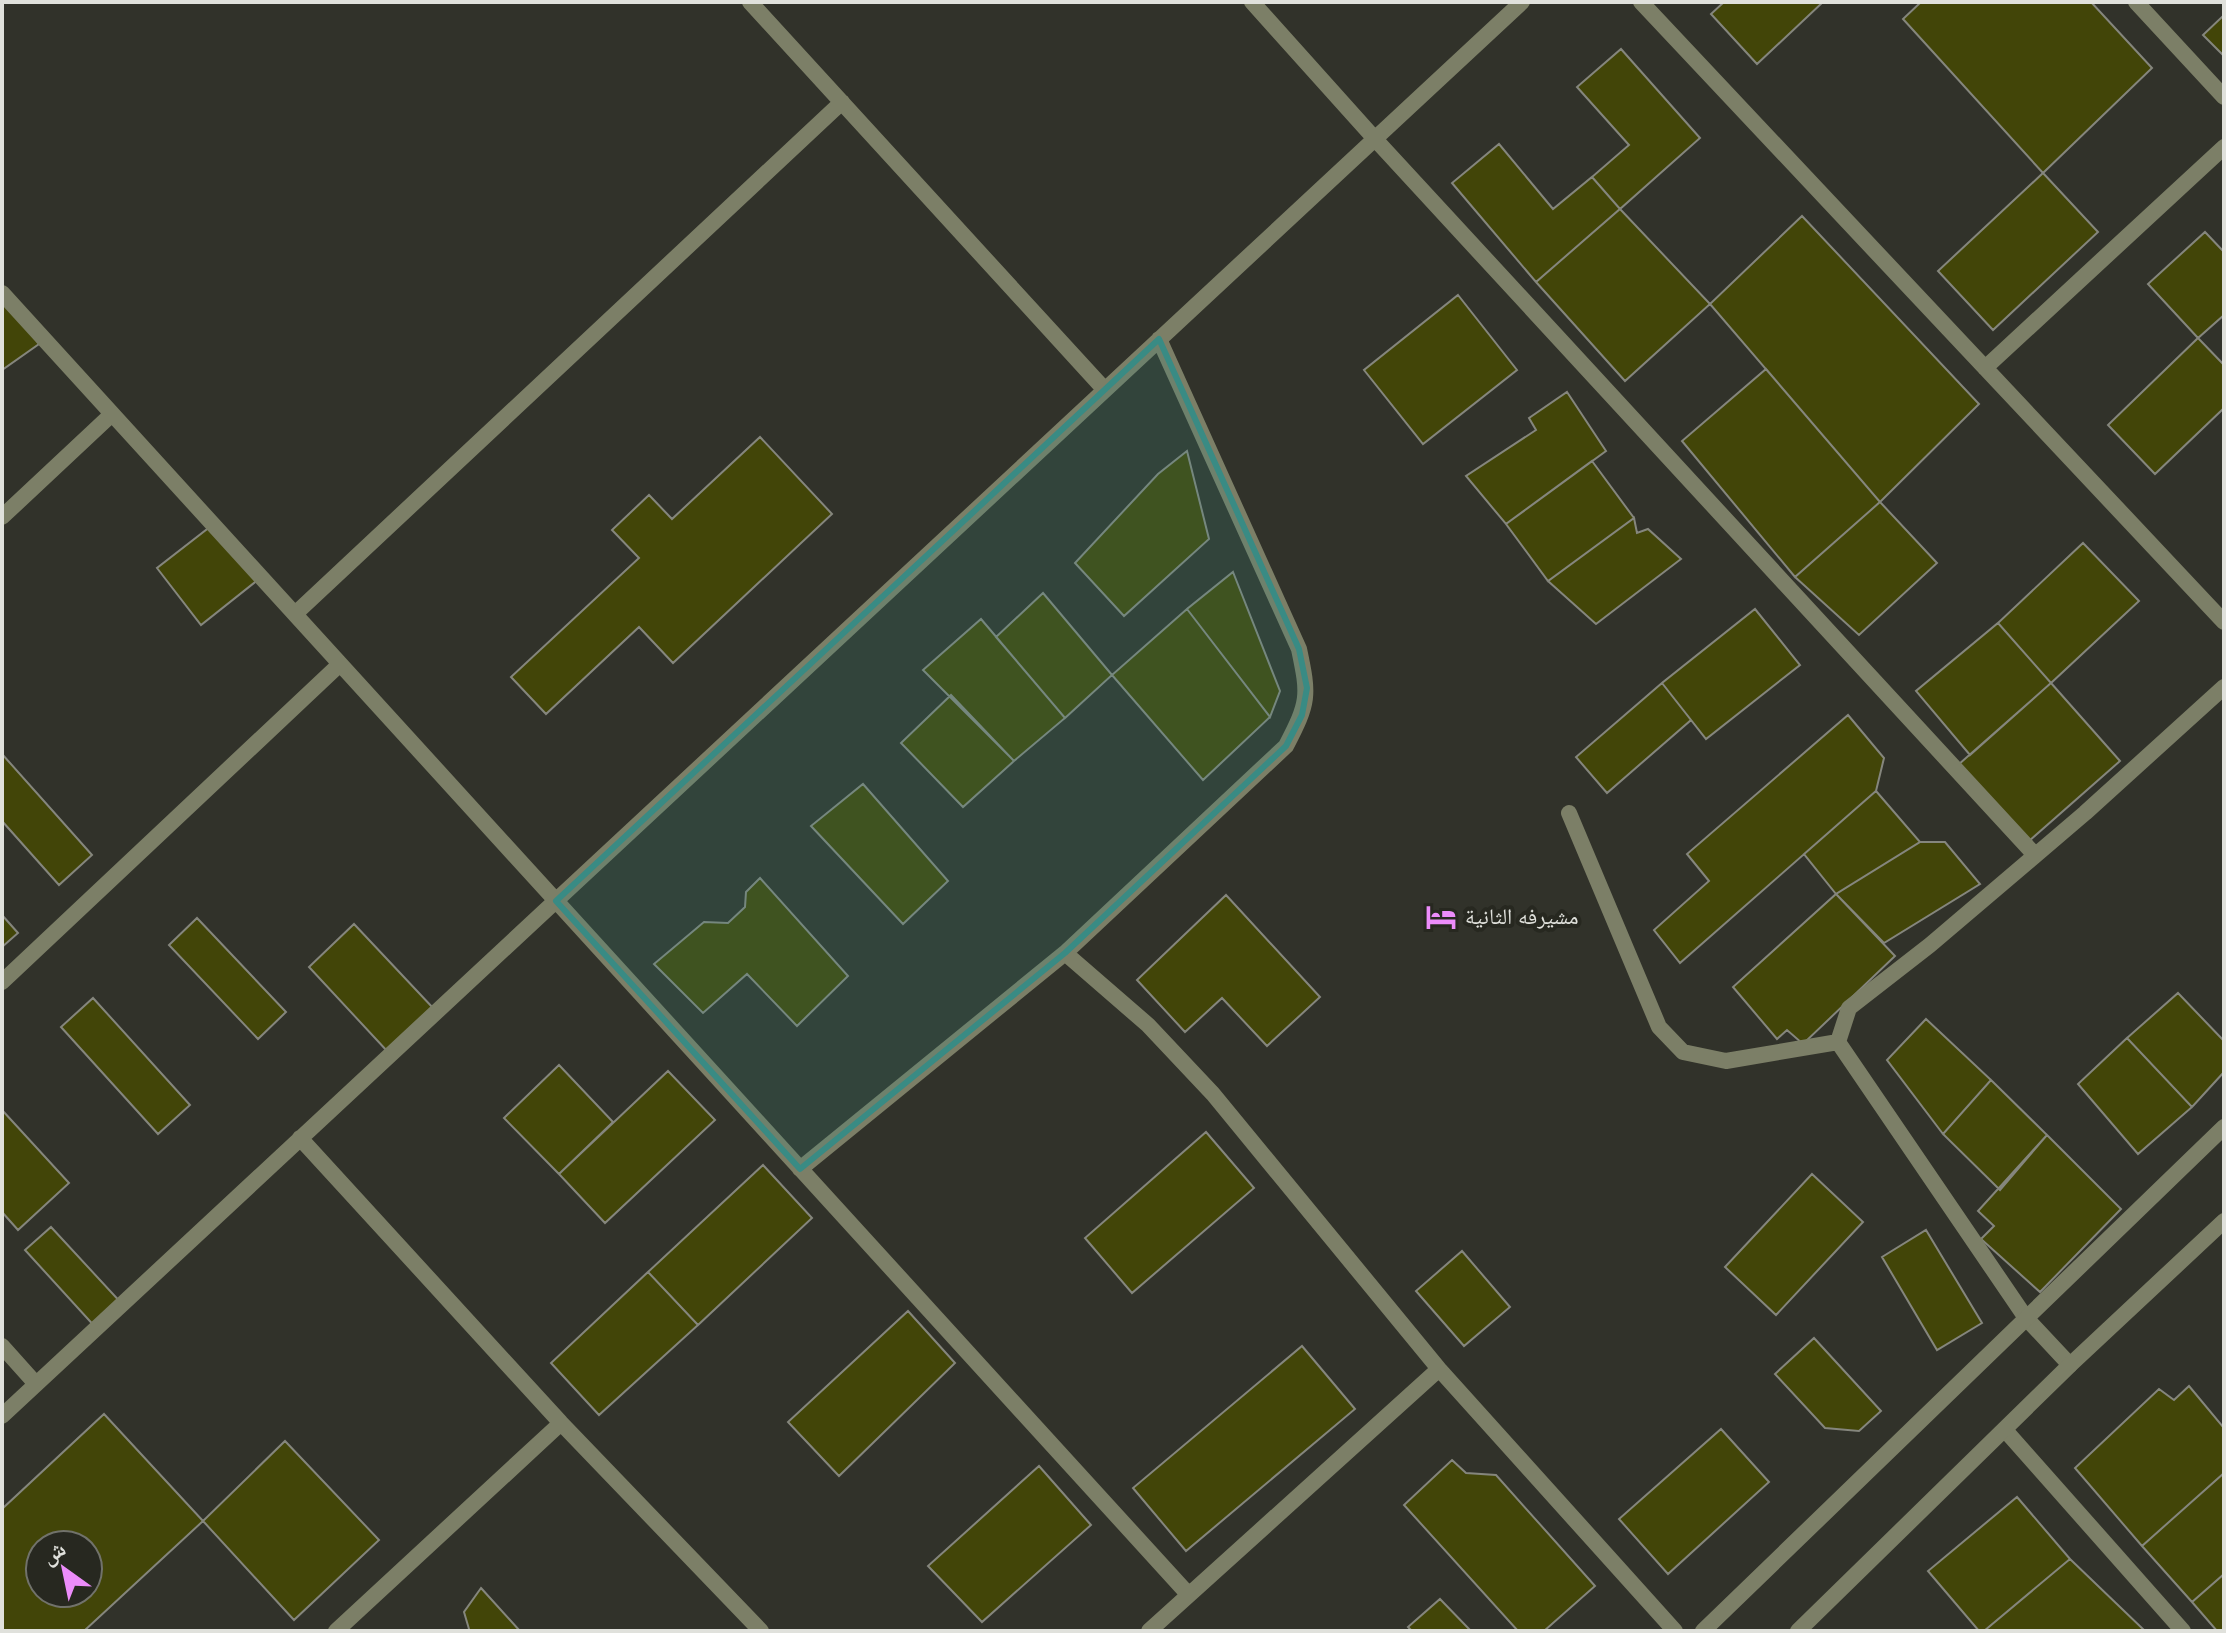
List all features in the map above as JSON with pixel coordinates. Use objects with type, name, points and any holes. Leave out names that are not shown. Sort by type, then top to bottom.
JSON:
[{"type":"street","points":[[750,2],[1105,390]]},
{"type":"street","points":[[1252,2],[2035,855]]},
{"type":"street","points":[[2,1416],[1522,2]]},
{"type":"street","points":[[1641,2],[2224,622]]},
{"type":"street","points":[[2136,2],[2224,97]]},
{"type":"street","points":[[295,614],[842,102]]},
{"type":"street","points":[[1985,368],[2224,147]]},
{"type":"street","points":[[2,293],[1188,1594]]},
{"type":"street","points":[[800,1169],[1065,953],[1286,746],[1302,715],[1307,688],[1299,649],[1159,339]]},
{"type":"street","points":[[2,517],[112,414]]},
{"type":"street","points":[[2,982],[340,664]]},
{"type":"street","points":[[1838,1042],[1849,1008],[1930,945],[2224,687]]},
{"type":"street","points":[[1569,813],[1659,1027],[1683,1052],[1726,1061],[1838,1042]]},
{"type":"street","points":[[1065,953],[1148,1025],[1213,1094],[1439,1369],[1675,1631]]},
{"type":"street","points":[[1838,1042],[2026,1318],[2070,1365]]},
{"type":"street","points":[[1703,1631],[2224,1127]]},
{"type":"street","points":[[300,1138],[561,1423],[761,1631]]},
{"type":"street","points":[[1798,1631],[2070,1365],[2224,1221]]},
{"type":"street","points":[[2,1346],[36,1384]]},
{"type":"street","points":[[1149,1631],[1439,1369]]},
{"type":"street","points":[[336,1631],[561,1423]]},
{"type":"street","points":[[2005,1430],[2183,1631]]},
{"type":"highlighted area","points":[[1159,339],[1299,649],[1307,688],[1302,715],[1286,746],[1065,953],[800,1169],[556,901]]},
{"type":"building","points":[[1724,2],[1823,2],[1757,64],[1711,14]]},
{"type":"building","points":[[1921,2],[2091,2],[2152,68],[2043,173],[1903,19]]},
{"type":"building","points":[[2224,15],[2224,56],[2203,35]]},
{"type":"building","points":[[1621,49],[1700,138],[1620,209],[1592,177],[1629,145],[1577,87]]},
{"type":"building","points":[[1499,144],[1553,209],[1592,177],[1620,209],[1536,282],[1452,183]]},
{"type":"building","points":[[2043,173],[2098,232],[1993,330],[1938,271]]},
{"type":"building","points":[[1620,209],[1710,304],[1625,381],[1536,282]]},
{"type":"building","points":[[1802,216],[1979,404],[1880,502],[1710,304]]},
{"type":"building","points":[[2205,232],[2224,252],[2224,315],[2198,338],[2148,284]]},
{"type":"building","points":[[2,293],[39,344],[2,370]]},
{"type":"building","points":[[1458,295],[1517,370],[1423,444],[1364,370]]},
{"type":"building","points":[[2198,338],[2224,365],[2224,408],[2155,474],[2108,425]]},
{"type":"building","points":[[1766,369],[1880,502],[1795,577],[1682,441]]},
{"type":"building","points":[[1567,392],[1606,451],[1506,524],[1466,476],[1536,430],[1529,418]]},
{"type":"building","points":[[760,437],[832,514],[673,663],[639,627],[546,714],[511,677],[639,558],[612,530],[649,495],[672,519]]},
{"type":"building","points":[[1187,451],[1209,539],[1124,616],[1075,563],[1158,474]]},
{"type":"building","points":[[1592,461],[1634,518],[1548,581],[1506,524]]},
{"type":"building","points":[[1880,502],[1937,563],[1859,635],[1795,577]]},
{"type":"building","points":[[1634,518],[1637,533],[1648,529],[1681,559],[1596,624],[1548,581]]},
{"type":"building","points":[[215,523],[259,579],[201,625],[157,568]]},
{"type":"building","points":[[2083,543],[2139,601],[2051,683],[1998,623]]},
{"type":"building","points":[[1233,572],[1280,691],[1270,717],[1187,609]]},
{"type":"building","points":[[1043,593],[1112,675],[1065,718],[996,637]]},
{"type":"building","points":[[1187,609],[1270,717],[1203,780],[1112,675]]},
{"type":"building","points":[[1755,609],[1800,665],[1706,739],[1662,683]]},
{"type":"building","points":[[981,619],[1065,718],[1014,761],[923,670]]},
{"type":"building","points":[[1998,623],[2051,683],[1970,755],[1916,691]]},
{"type":"building","points":[[1662,683],[1691,720],[1607,793],[1576,757]]},
{"type":"building","points":[[2051,683],[2120,761],[2029,841],[1958,765]]},
{"type":"building","points":[[951,695],[1014,761],[963,807],[901,743]]},
{"type":"building","points":[[1848,715],[1884,758],[1876,791],[1680,963],[1654,930],[1709,881],[1687,854]]},
{"type":"building","points":[[2,754],[92,855],[59,885],[2,821]]},
{"type":"building","points":[[863,784],[948,881],[903,924],[811,826]]},
{"type":"building","points":[[1876,791],[1920,842],[1836,894],[1804,854]]},
{"type":"building","points":[[1920,842],[1945,842],[1980,884],[1884,943],[1836,894]]},
{"type":"building","points":[[760,878],[848,976],[797,1026],[747,974],[703,1013],[654,964],[704,922],[728,923],[745,907],[746,892]]},
{"type":"building","points":[[1836,894],[1895,956],[1803,1044],[1787,1030],[1777,1039],[1733,987]]},
{"type":"building","points":[[1226,895],[1320,997],[1267,1046],[1222,998],[1185,1032],[1137,980]]},
{"type":"building","points":[[2,915],[18,933],[2,947]]},
{"type":"building","points":[[197,918],[286,1012],[258,1039],[169,945]]},
{"type":"building","points":[[354,924],[434,1009],[388,1052],[309,967]]},
{"type":"building","points":[[2178,993],[2224,1041],[2224,1072],[2192,1107],[2127,1038]]},
{"type":"building","points":[[93,998],[190,1105],[158,1134],[61,1027]]},
{"type":"building","points":[[1926,1019],[1991,1080],[1943,1134],[1887,1060]]},
{"type":"building","points":[[2127,1038],[2192,1107],[2138,1154],[2078,1084]]},
{"type":"building","points":[[559,1065],[613,1122],[559,1174],[504,1118]]},
{"type":"building","points":[[668,1071],[715,1120],[605,1223],[559,1174]]},
{"type":"building","points":[[1991,1080],[2047,1135],[2000,1190],[1943,1134]]},
{"type":"building","points":[[2,1110],[69,1183],[18,1230],[2,1212]]},
{"type":"building","points":[[1206,1132],[1254,1188],[1132,1293],[1085,1238]]},
{"type":"building","points":[[2047,1135],[2121,1209],[2040,1292],[1981,1239],[1994,1226],[1978,1211]]},
{"type":"building","points":[[763,1165],[812,1218],[698,1325],[648,1272]]},
{"type":"building","points":[[1812,1174],[1863,1222],[1776,1315],[1725,1267]]},
{"type":"building","points":[[51,1227],[124,1306],[98,1330],[25,1250]]},
{"type":"building","points":[[1926,1230],[1982,1323],[1937,1350],[1882,1257]]},
{"type":"building","points":[[1462,1251],[1510,1307],[1464,1346],[1416,1291]]},
{"type":"building","points":[[648,1272],[698,1325],[599,1415],[551,1363]]},
{"type":"building","points":[[908,1311],[955,1363],[839,1476],[788,1422]]},
{"type":"building","points":[[1814,1338],[1881,1411],[1859,1431],[1825,1428],[1775,1374]]},
{"type":"building","points":[[1302,1346],[1355,1409],[1186,1551],[1133,1488]]},
{"type":"building","points":[[2189,1386],[2224,1428],[2224,1473],[2142,1546],[2075,1468],[2159,1389],[2174,1400]]},
{"type":"building","points":[[104,1414],[203,1521],[84,1631],[2,1631],[2,1509]]},
{"type":"building","points":[[1721,1429],[1769,1482],[1668,1574],[1619,1519]]},
{"type":"building","points":[[285,1441],[379,1540],[294,1620],[203,1521]]},
{"type":"building","points":[[1452,1460],[1466,1473],[1496,1475],[1595,1586],[1544,1631],[1518,1631],[1404,1505]]},
{"type":"building","points":[[1039,1466],[1091,1525],[982,1622],[928,1566]]},
{"type":"building","points":[[2224,1473],[2224,1574],[2192,1602],[2142,1546]]},
{"type":"building","points":[[2017,1497],[2070,1559],[1984,1631],[1979,1631],[1928,1571]]},
{"type":"building","points":[[2070,1559],[2145,1631],[1984,1631]]},
{"type":"building","points":[[2224,1574],[2224,1631],[2217,1631],[2192,1602]]},
{"type":"building","points":[[481,1588],[520,1631],[466,1631],[469,1629],[464,1612]]},
{"type":"building","points":[[1440,1599],[1471,1631],[1412,1631],[1408,1627]]},
{"type":"place","name":"مشيرفه الثانية","points":[[1441,917]]}]
